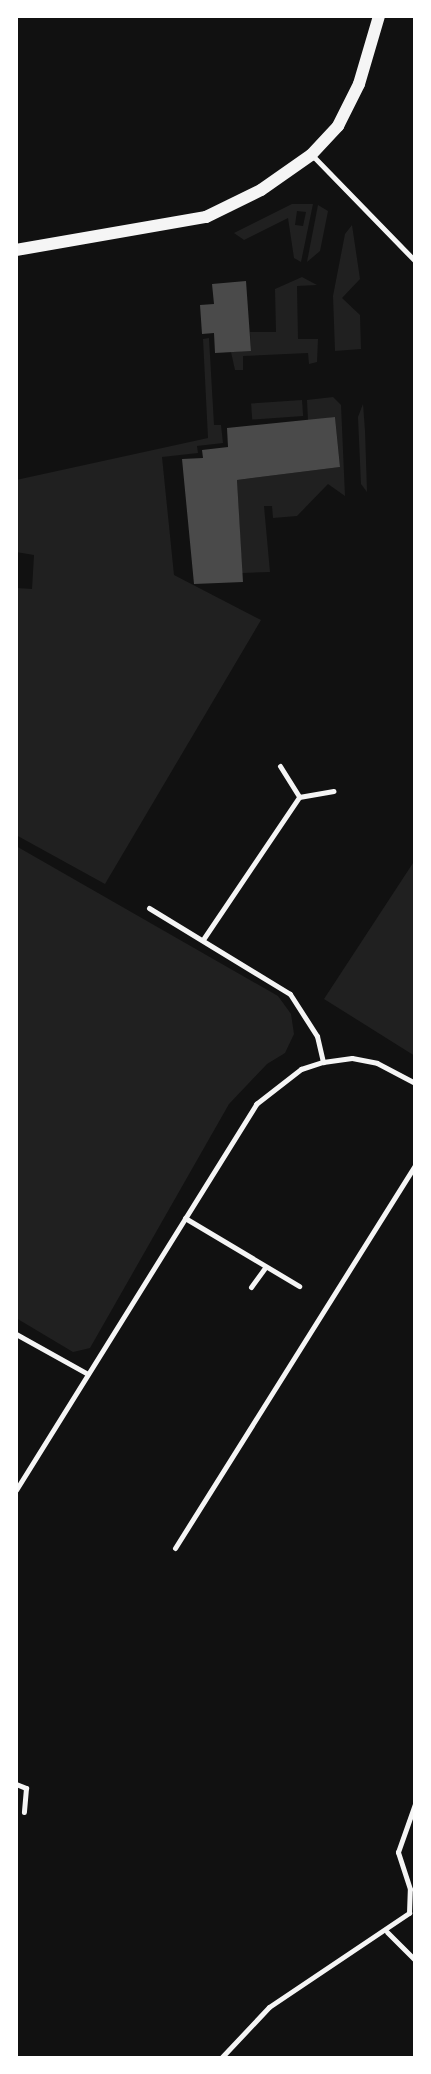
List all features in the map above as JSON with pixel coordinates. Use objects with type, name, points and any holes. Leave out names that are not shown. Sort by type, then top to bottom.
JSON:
[{"type":"main road","points":[[16,250],[206,217],[261,190],[311,154],[350,104],[379,16]]},
{"type":"street","points":[[311,154],[415,262]]},
{"type":"street","points":[[280,766],[299,797]]},
{"type":"street","points":[[204,938],[299,797],[333,791]]},
{"type":"street","points":[[149,908],[204,938],[290,994],[317,1036],[323,1062]]},
{"type":"street","points":[[16,1490],[256,1104],[301,1069],[323,1062],[352,1058],[377,1063],[415,1083]]},
{"type":"street","points":[[175,1548],[415,1166]]},
{"type":"street","points":[[185,1218],[265,1268],[299,1286]]},
{"type":"street","points":[[251,1288],[265,1268]]},
{"type":"street","points":[[16,1334],[88,1374]]},
{"type":"street","points":[[16,1784],[26,1788],[24,1812]]},
{"type":"street","points":[[221,2058],[269,2007],[344,1953],[387,1932],[409,1913],[410,1889],[398,1852],[415,1804]]},
{"type":"street","points":[[387,1932],[415,1960]]},
{"type":"shaded area","points":[[292,204],[313,204],[301,262],[294,258],[288,218],[244,240],[234,233]],"holes":[[[297,211],[306,212],[303,226],[295,225]]]},
{"type":"shaded area","points":[[318,205],[328,211],[320,251],[307,262]]},
{"type":"shaded area","points":[[352,225],[360,279],[342,298],[360,315],[361,349],[335,351],[333,296],[345,234]]},
{"type":"shaded area","points":[[302,277],[317,285],[297,286],[298,339],[318,339],[317,362],[309,364],[308,353],[243,356],[243,370],[235,370],[231,352],[251,350],[250,332],[276,332],[275,289]]},
{"type":"shaded area","points":[[209,338],[214,425],[221,425],[223,443],[197,446],[198,453],[162,457],[174,575],[261,620],[105,884],[16,835],[16,588],[32,589],[34,555],[16,552],[16,480],[208,438],[203,339]]},
{"type":"shaded area","points":[[333,397],[341,405],[345,496],[328,484],[297,516],[273,518],[272,506],[264,506],[270,572],[242,573],[237,480],[340,467],[335,417],[308,421],[307,400]]},
{"type":"shaded area","points":[[302,400],[303,416],[252,420],[251,404]]},
{"type":"shaded area","points":[[363,404],[367,492],[361,484],[358,417]]},
{"type":"shaded area","points":[[16,846],[278,996],[291,1014],[294,1034],[285,1053],[267,1064],[229,1104],[90,1348],[73,1352],[16,1318]]},
{"type":"shaded area","points":[[415,860],[415,1056],[324,999]]},
{"type":"building","points":[[246,281],[251,351],[215,353],[214,333],[202,334],[200,305],[214,304],[212,284]]},
{"type":"building","points":[[335,417],[340,467],[237,480],[243,582],[194,584],[182,459],[203,458],[202,450],[228,447],[227,428]]}]
